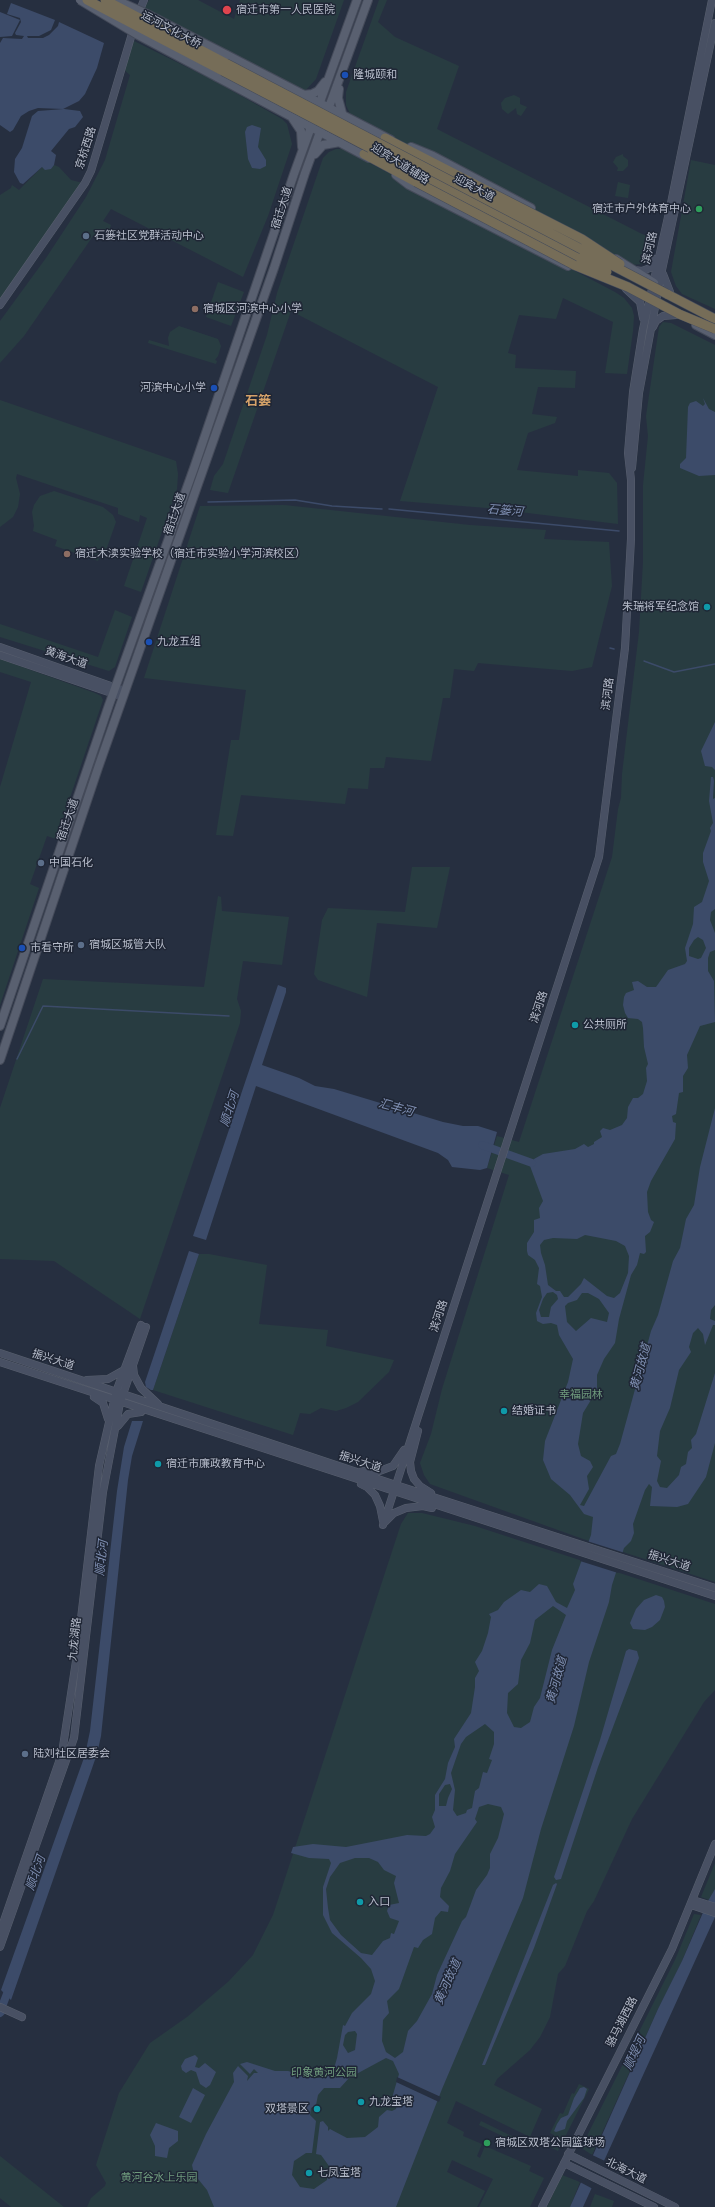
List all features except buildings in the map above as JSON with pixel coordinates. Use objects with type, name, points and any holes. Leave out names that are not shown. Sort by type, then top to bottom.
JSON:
[{"type":"highway","name":"运河文化大桥","points":[[88,0],[222,66]]},
{"type":"highway","name":"运河文化大桥","points":[[105,0],[222,66]]},
{"type":"highway","name":"迎宾大道","points":[[222,66],[668,293],[715,319]]},
{"type":"highway","name":"迎宾大道","points":[[222,66],[715,328]]},
{"type":"highway","points":[[386,138],[591,244],[668,293]]},
{"type":"highway","points":[[364,154],[574,265],[628,288],[679,314],[715,328]]},
{"type":"main road","name":"迎宾大道辅路","points":[[80,0],[138,35],[303,95],[342,113],[386,138],[432,156],[556,221],[668,293],[715,314]]},
{"type":"main road","name":"迎宾大道辅路","points":[[116,0],[147,14],[288,114],[364,154],[409,185],[554,260],[626,289],[715,335]]},
{"type":"main road","name":"宿迁大道","points":[[0,1026],[114,691],[194,468],[300,158],[357,0]]},
{"type":"main road","name":"宿迁大道","points":[[0,1060],[53,899],[124,694],[308,165],[368,0]]},
{"type":"main road","name":"滨河路","points":[[383,1525],[598,857],[625,648],[631,564],[631,480],[639,395],[652,303],[712,0]]},
{"type":"main road","name":"京杭西路","points":[[0,305],[85,183],[91,171],[143,1]]},
{"type":"main road","name":"滨河路","points":[[656,284],[662,270],[715,23]]},
{"type":"main road","points":[[303,95],[312,94],[318,91],[335,64]]},
{"type":"main road","points":[[342,113],[338,91],[344,67]]},
{"type":"main road","points":[[288,114],[298,125],[301,131],[302,145],[300,158]]},
{"type":"main road","points":[[308,165],[323,145],[332,142],[342,143]]},
{"type":"main road","points":[[630,268],[642,271],[653,265],[673,193]]},
{"type":"main road","points":[[662,270],[668,293]]},
{"type":"main road","points":[[626,289],[638,299],[641,305],[643,329]]},
{"type":"main road","name":"滨河路","points":[[631,480],[628,453],[643,329],[652,303]]},
{"type":"main road","points":[[639,395],[654,324],[663,316],[676,315]]},
{"type":"main road","name":"黄海大道","points":[[0,647],[114,691]]},
{"type":"main road","name":"黄海大道","points":[[0,655],[124,694]]},
{"type":"main road","name":"九龙湖路","points":[[0,1948],[74,1738],[103,1492],[114,1433],[117,1402],[124,1370],[143,1326],[133,1362],[119,1393]]},
{"type":"main road","name":"振兴大道","points":[[0,1353],[163,1408],[338,1470]]},
{"type":"main road","name":"振兴大道","points":[[0,1362],[154,1414],[395,1488],[466,1507],[715,1588]]},
{"type":"main road","points":[[133,1362],[134,1376],[141,1388],[163,1408]]},
{"type":"main road","points":[[80,1380],[108,1379],[124,1370]]},
{"type":"main road","points":[[80,1389],[103,1404],[108,1414],[108,1425]]},
{"type":"main road","name":"九龙湖路","points":[[0,1932],[62,1753],[76,1661],[99,1466],[108,1425],[117,1402]]},
{"type":"main road","points":[[338,1470],[377,1472],[393,1466],[403,1452],[422,1404]]},
{"type":"main road","points":[[422,1404],[421,1420],[410,1462],[414,1479],[427,1492],[466,1507]]},
{"type":"main road","points":[[114,1433],[120,1422],[128,1414],[133,1412],[154,1414]]},
{"type":"main road","points":[[338,1470],[373,1492],[380,1506],[383,1525]]},
{"type":"main road","name":"振兴大道","points":[[395,1488],[471,1517],[715,1596]]},
{"type":"main road","points":[[383,1525],[394,1513],[415,1506],[471,1517]]},
{"type":"main road","name":"骆马湖西路","points":[[542,2207],[672,1949],[715,1844]]},
{"type":"main road","points":[[692,1903],[715,1913]]},
{"type":"main road","points":[[700,1906],[715,1907]]},
{"type":"main road","points":[[0,2007],[22,2016]]},
{"type":"main road","name":"北海大道","points":[[568,2154],[675,2207]]},
{"type":"main road","name":"北海大道","points":[[564,2163],[654,2207]]},
{"type":"green space","points":[[149,0],[198,0],[234,19],[240,0],[344,0],[316,79],[304,92],[143,11]]},
{"type":"green space","points":[[379,0],[387,0],[378,22],[395,37],[459,66],[437,129],[640,233],[647,236],[652,232],[643,264],[631,265],[351,116],[346,105],[346,92]]},
{"type":"green space","points":[[134,41],[215,81],[282,119],[287,124],[292,144],[268,216],[243,277],[111,209],[103,221],[111,225],[106,240],[93,236],[24,336],[0,363],[0,321],[46,258],[86,197],[105,160],[130,75],[123,69]]},
{"type":"green space","points":[[514,95],[520,98],[520,104],[527,107],[521,116],[517,114],[516,108],[508,114],[502,109],[501,103],[505,98]]},
{"type":"green space","points":[[336,149],[343,149],[615,292],[624,298],[632,308],[634,316],[633,331],[627,374],[605,373],[613,322],[563,298],[556,319],[519,315],[508,353],[516,355],[515,368],[576,371],[575,388],[538,387],[532,414],[557,417],[555,423],[528,433],[517,470],[578,476],[578,470],[609,473],[617,483],[618,524],[487,508],[400,501],[438,387],[291,311],[228,493],[210,490],[214,476],[223,464],[267,335],[277,293],[323,158],[329,152]]},
{"type":"green space","points":[[623,154],[623,156],[628,160],[628,166],[623,171],[617,171],[618,168],[613,162],[616,157]]},
{"type":"green space","name":"宿迁市户外体育中心","points":[[691,160],[715,165],[715,309],[682,294],[676,286],[671,272]]},
{"type":"green space","points":[[54,165],[59,167],[71,180],[83,183],[0,302],[0,195],[11,188],[12,185],[19,190],[42,167],[51,169]]},
{"type":"green space","points":[[618,182],[630,185],[628,198],[615,196]]},
{"type":"green space","points":[[218,282],[244,292],[231,326],[206,317]]},
{"type":"green space","name":"幸福园林","points":[[663,322],[671,323],[715,345],[715,1582],[583,1539],[430,1484],[424,1475],[420,1463],[431,1434],[442,1389],[509,1175],[487,1168],[497,1136],[519,1142],[612,857],[618,809],[621,798],[622,774],[639,632],[643,562],[643,485],[648,436],[646,416],[659,327]]},
{"type":"green space","points":[[179,326],[218,339],[221,346],[215,360],[217,361],[216,364],[148,343],[149,340],[169,346],[168,338],[170,332]]},
{"type":"green space","points":[[0,400],[176,461],[178,474],[177,489],[141,592],[124,586],[147,518],[140,515],[139,522],[118,514],[118,508],[17,474],[16,478],[20,494],[18,507],[13,517],[0,527]]},
{"type":"green space","points":[[54,491],[103,507],[113,515],[116,522],[104,556],[100,555],[98,561],[55,546],[57,540],[33,531],[34,526],[32,512],[34,505],[40,496]]},
{"type":"green space","points":[[284,505],[470,525],[546,530],[544,539],[609,542],[612,586],[592,667],[572,671],[478,663],[474,671],[454,669],[450,698],[443,698],[431,761],[386,757],[384,768],[370,768],[368,789],[348,788],[345,804],[241,795],[233,836],[216,835],[231,740],[239,740],[246,690],[144,678],[200,506]]},
{"type":"green space","points":[[115,610],[132,617],[115,667],[109,671],[0,637],[0,624],[98,657]]},
{"type":"green space","points":[[0,659],[95,693],[101,696],[103,700],[56,839],[47,836],[30,884],[39,888],[0,1005],[0,787],[31,682],[0,672]]},
{"type":"green space","points":[[412,867],[450,867],[437,928],[377,923],[367,997],[318,980],[314,974],[322,920],[328,908],[405,912]]},
{"type":"green space","points":[[218,896],[221,897],[222,911],[289,917],[282,965],[243,961],[237,999],[241,1011],[240,1023],[140,1319],[54,1261],[0,1259],[0,1108],[43,979],[204,987]]},
{"type":"green space","points":[[199,1254],[209,1254],[267,1265],[259,1324],[328,1330],[326,1346],[394,1360],[389,1372],[358,1402],[346,1408],[336,1411],[321,1408],[310,1414],[300,1413],[293,1435],[153,1390]]},
{"type":"green space","name":"印象黄河公园","points":[[408,1513],[422,1513],[475,1526],[715,1604],[715,1690],[704,1702],[632,1819],[594,1901],[587,1911],[565,1966],[558,1974],[550,2017],[540,2037],[530,2050],[497,2079],[494,2085],[542,2109],[530,2137],[456,2101],[447,2123],[464,2132],[463,2136],[482,2144],[477,2156],[480,2158],[485,2146],[531,2166],[529,2171],[544,2178],[530,2207],[479,2207],[493,2179],[452,2160],[447,2172],[485,2191],[477,2207],[87,2207],[91,2198],[105,2186],[106,2183],[96,2165],[119,2093],[150,2043],[187,2017],[229,1981],[253,1955],[273,1915],[401,1524]]},
{"type":"green space","points":[[715,1863],[715,1902],[701,1897]]},
{"type":"green space","points":[[694,1914],[701,1915],[682,1961],[658,2009],[592,2155],[583,2149],[583,2144],[675,1960]]},
{"type":"green space","points":[[579,2084],[589,2089],[558,2151],[548,2146],[554,2135],[550,2133],[560,2113],[563,2114],[572,2093],[574,2094]]},
{"type":"green space","points":[[481,2121],[530,2145],[528,2148],[479,2125]]},
{"type":"green space","points":[[0,2156],[64,2207],[11,2207],[0,2198]]},
{"type":"green space","points":[[562,2175],[580,2182],[570,2207],[547,2207]]},
{"type":"green space","points":[[595,2194],[614,2201],[612,2207],[590,2207]]},
{"type":"water","points":[[11,3],[55,20],[51,30],[39,36],[27,36],[28,38],[43,38],[49,35],[58,26],[59,22],[104,43],[97,68],[85,94],[79,101],[63,109],[38,108],[29,111],[21,116],[13,130],[10,132],[0,125],[0,43],[3,38],[22,39],[24,36],[16,35],[15,33],[21,22],[20,18],[7,14]]},
{"type":"water","points":[[0,12],[20,20],[12,36],[0,37]]},
{"type":"water","points":[[64,109],[80,111],[83,117],[75,127],[69,129],[51,151],[56,155],[54,165],[51,169],[45,170],[42,167],[23,184],[20,183],[14,172],[15,159],[22,148],[32,116],[38,111]]},
{"type":"water","points":[[252,125],[261,128],[258,147],[266,160],[266,166],[260,169],[252,168],[248,159],[245,132],[247,127]]},
{"type":"water","points":[[703,398],[709,409],[715,412],[715,475],[699,476],[680,468],[680,464],[686,458],[688,407],[690,403],[696,401],[703,406],[705,404]]},
{"type":"water","points":[[715,722],[715,770],[712,767],[705,766],[701,751]]},
{"type":"water","name":"黄河故道","points":[[711,777],[713,777],[713,799],[715,798],[715,909],[711,912],[710,920],[715,933],[715,950],[710,952],[708,958],[708,971],[714,981],[715,1022],[700,1026],[687,1055],[688,1068],[683,1076],[683,1092],[679,1093],[676,1114],[672,1116],[673,1122],[676,1123],[675,1139],[651,1181],[647,1192],[648,1212],[651,1220],[654,1222],[650,1232],[645,1236],[646,1252],[644,1254],[640,1253],[637,1265],[631,1275],[619,1319],[615,1343],[604,1359],[597,1375],[597,1390],[583,1413],[578,1444],[581,1456],[590,1461],[593,1467],[587,1476],[589,1489],[580,1505],[584,1506],[611,1456],[616,1454],[620,1444],[651,1331],[658,1315],[673,1261],[680,1248],[686,1219],[694,1205],[700,1167],[715,1108],[715,1305],[711,1310],[710,1319],[715,1321],[715,1325],[713,1325],[705,1345],[703,1334],[698,1328],[693,1333],[689,1347],[691,1352],[679,1370],[670,1408],[660,1431],[657,1456],[661,1461],[657,1481],[660,1487],[667,1488],[679,1475],[681,1467],[686,1464],[688,1452],[692,1448],[691,1440],[696,1434],[715,1373],[715,1443],[706,1477],[688,1504],[677,1507],[650,1506],[652,1487],[649,1484],[645,1490],[633,1524],[634,1533],[631,1541],[624,1548],[612,1585],[609,1602],[589,1662],[574,1726],[541,1829],[523,1898],[442,2089],[396,2207],[214,2207],[207,2190],[194,2174],[192,2165],[206,2134],[234,2082],[233,2073],[238,2066],[248,2076],[247,2081],[254,2073],[258,2073],[254,2069],[250,2074],[240,2064],[247,2062],[275,2071],[288,2071],[314,2078],[319,2078],[327,2074],[335,2065],[343,2025],[345,2026],[352,2013],[371,1994],[375,1981],[371,1969],[361,1958],[332,1933],[323,1915],[323,1887],[331,1863],[329,1859],[309,1858],[291,1853],[293,1847],[313,1844],[346,1847],[407,1835],[426,1836],[430,1834],[435,1827],[432,1817],[435,1810],[435,1795],[445,1779],[448,1763],[455,1747],[454,1739],[471,1713],[475,1678],[479,1671],[475,1662],[482,1651],[488,1633],[491,1617],[489,1614],[498,1610],[504,1602],[521,1590],[530,1592],[539,1584],[547,1586],[556,1602],[567,1608],[575,1590],[573,1584],[591,1535],[593,1517],[584,1514],[570,1495],[551,1479],[543,1460],[545,1441],[568,1382],[573,1359],[559,1335],[557,1325],[551,1323],[543,1324],[537,1321],[536,1313],[542,1297],[540,1286],[537,1284],[539,1268],[535,1260],[528,1255],[527,1243],[534,1232],[534,1220],[540,1218],[539,1208],[543,1201],[530,1166],[534,1159],[543,1154],[575,1149],[584,1144],[588,1147],[594,1144],[594,1142],[602,1137],[600,1131],[603,1128],[610,1130],[622,1125],[627,1118],[628,1107],[633,1098],[638,1098],[643,1094],[647,1081],[646,1068],[648,1064],[644,1047],[642,1022],[638,1019],[628,1018],[623,1005],[624,997],[626,993],[634,990],[632,982],[638,981],[647,987],[656,987],[668,970],[685,964],[687,961],[685,948],[693,924],[694,907],[702,902],[709,881],[703,862],[703,853],[711,831],[710,828],[713,823],[709,801]],"holes":[[[698,937],[703,940],[706,948],[701,958],[698,959],[689,956],[689,948],[694,940]],[[585,1235],[616,1241],[625,1246],[629,1256],[628,1273],[620,1293],[614,1298],[607,1296],[584,1278],[581,1284],[568,1297],[564,1297],[560,1291],[556,1291],[548,1285],[540,1245],[544,1240],[553,1238],[577,1239]],[[553,1292],[557,1295],[558,1299],[551,1307],[549,1317],[541,1317],[539,1310],[547,1293]],[[582,1293],[588,1293],[599,1299],[609,1313],[607,1322],[591,1318],[576,1331],[567,1322],[565,1306],[568,1303],[577,1300]],[[553,1606],[566,1615],[552,1650],[540,1698],[534,1707],[530,1722],[521,1728],[514,1727],[507,1713],[508,1693],[518,1684],[521,1660],[530,1643],[535,1620]],[[485,1724],[494,1732],[494,1744],[489,1759],[492,1760],[487,1773],[483,1772],[479,1788],[475,1791],[472,1808],[467,1810],[466,1813],[457,1816],[453,1810],[455,1790],[451,1773],[461,1744],[466,1737]],[[450,1784],[452,1789],[446,1806],[439,1806],[439,1794],[445,1785]],[[488,1804],[501,1807],[504,1814],[498,1838],[490,1854],[490,1868],[487,1875],[476,1890],[466,1917],[462,1921],[437,1975],[432,1994],[417,2021],[408,2031],[403,2052],[395,2058],[386,2052],[382,2041],[383,2020],[389,2013],[387,2001],[399,1989],[414,1947],[418,1948],[423,1940],[432,1934],[435,1918],[441,1911],[448,1912],[449,1906],[440,1897],[441,1888],[450,1871],[455,1854],[477,1822],[475,1819],[479,1807]],[[355,1858],[369,1858],[378,1862],[384,1870],[396,1876],[394,1883],[399,1903],[389,1905],[387,1911],[390,1918],[399,1921],[394,1934],[391,1933],[390,1938],[383,1941],[372,1955],[361,1953],[341,1935],[330,1920],[326,1889],[330,1877],[340,1863]],[[355,2031],[357,2034],[355,2050],[348,2053],[343,2045],[345,2035],[348,2032]],[[386,2058],[393,2061],[399,2074],[392,2098],[397,2103],[396,2109],[392,2111],[387,2110],[379,2117],[378,2127],[365,2137],[347,2138],[330,2129],[328,2131],[328,2127],[323,2121],[320,2122],[316,2154],[321,2155],[329,2166],[327,2180],[314,2189],[300,2187],[292,2175],[294,2161],[306,2153],[312,2153],[316,2121],[310,2115],[311,2108],[316,2105],[318,2095],[324,2088],[340,2088],[349,2078]]]},
{"type":"water","points":[[278,985],[286,988],[286,992],[262,1065],[299,1078],[315,1086],[334,1089],[443,1122],[463,1126],[478,1126],[497,1132],[487,1168],[480,1170],[452,1167],[448,1160],[438,1153],[256,1086],[206,1240],[193,1236]]},
{"type":"water","points":[[189,1251],[199,1254],[153,1390],[151,1390],[146,1387],[145,1382]]},
{"type":"water","points":[[132,1421],[143,1421],[132,1456],[128,1480],[101,1736],[97,1754],[11,2000],[1,1990],[85,1755],[90,1731],[117,1491],[124,1447]]},
{"type":"water","points":[[656,1595],[662,1597],[665,1607],[660,1620],[652,1627],[645,1630],[633,1629],[630,1623],[636,1609],[644,1600]]},
{"type":"water","points":[[629,1649],[637,1651],[639,1658],[598,1767],[561,1879],[556,1880],[554,1877],[600,1740],[626,1651]]},
{"type":"water","points":[[556,1883],[557,1884],[534,1948],[485,2065],[482,2065],[553,1885]]},
{"type":"water","points":[[715,1889],[715,1917],[583,2207],[570,2207],[658,2009]]},
{"type":"water","points":[[195,2055],[198,2058],[195,2067],[199,2068],[205,2063],[216,2072],[210,2085],[206,2088],[200,2084],[196,2072],[191,2070],[186,2073],[182,2070],[181,2066],[185,2059]]},
{"type":"water","points":[[584,2087],[587,2089],[584,2098],[567,2121],[565,2129],[556,2132],[554,2131],[561,2118],[568,2115],[574,2098],[580,2088]]},
{"type":"water","points":[[193,2088],[205,2095],[191,2123],[179,2117]]},
{"type":"water","points":[[156,2123],[178,2131],[178,2141],[169,2148],[167,2158],[155,2156],[155,2146],[150,2135]]},
{"type":"pier","points":[[587,1541],[625,1553],[618,1573],[580,1561]]},
{"type":"pier","points":[[397,2077],[441,2097],[439,2102],[396,2082]]},
{"type":"pier","points":[[590,2154],[605,2161],[593,2189],[578,2181]]},
{"type":"waterway","name":"石篓河","points":[[208,502],[295,500],[332,506],[382,509]]},
{"type":"waterway","name":"石篓河","points":[[389,509],[619,531]]},
{"type":"waterway","points":[[610,648],[614,649]]},
{"type":"waterway","points":[[644,661],[674,672],[715,664]]},
{"type":"waterway","points":[[17,1059],[43,1006],[229,1016]]},
{"type":"waterway","name":"汇丰河","points":[[482,1145],[532,1163]]},
{"type":"waterway","name":"顺北河","points":[[3,2004],[10,1986]]},
{"type":"place","name":"宿迁市第一人民医院","points":[[227,10]]},
{"type":"place","name":"隆城颐和","points":[[345,75]]},
{"type":"place","name":"宿迁市户外体育中心","points":[[699,209]]},
{"type":"place","name":"石篓社区党群活动中心","points":[[86,236]]},
{"type":"place","name":"宿城区河滨中心小学","points":[[195,309]]},
{"type":"place","name":"河滨中心小学","points":[[214,388]]},
{"type":"place","name":"宿迁木渎实验学校（宿迁市实验小学河滨校区）","points":[[67,554]]},
{"type":"place","name":"朱瑞将军纪念馆","points":[[707,607]]},
{"type":"place","name":"九龙五组","points":[[149,642]]},
{"type":"place","name":"中国石化","points":[[41,863]]},
{"type":"place","name":"宿城区城管大队","points":[[81,945]]},
{"type":"place","name":"市看守所","points":[[22,948]]},
{"type":"place","name":"公共厕所","points":[[575,1025]]},
{"type":"place","name":"结婚证书","points":[[504,1411]]},
{"type":"place","name":"宿迁市廉政教育中心","points":[[158,1464]]},
{"type":"place","name":"陆刘社区居委会","points":[[25,1754]]},
{"type":"place","name":"入口","points":[[360,1902]]},
{"type":"place","name":"九龙宝塔","points":[[361,2102]]},
{"type":"place","name":"双塔景区","points":[[317,2109]]},
{"type":"place","name":"宿城区双塔公园篮球场","points":[[487,2143]]},
{"type":"place","name":"七凤宝塔","points":[[309,2173]]},
{"type":"district","name":"石篓","points":[[258,401]]},
{"type":"water label","name":"顺堤河","points":[[635,2053]]},
{"type":"park label","name":"黄河谷水上乐园","points":[[159,2178]]}]
